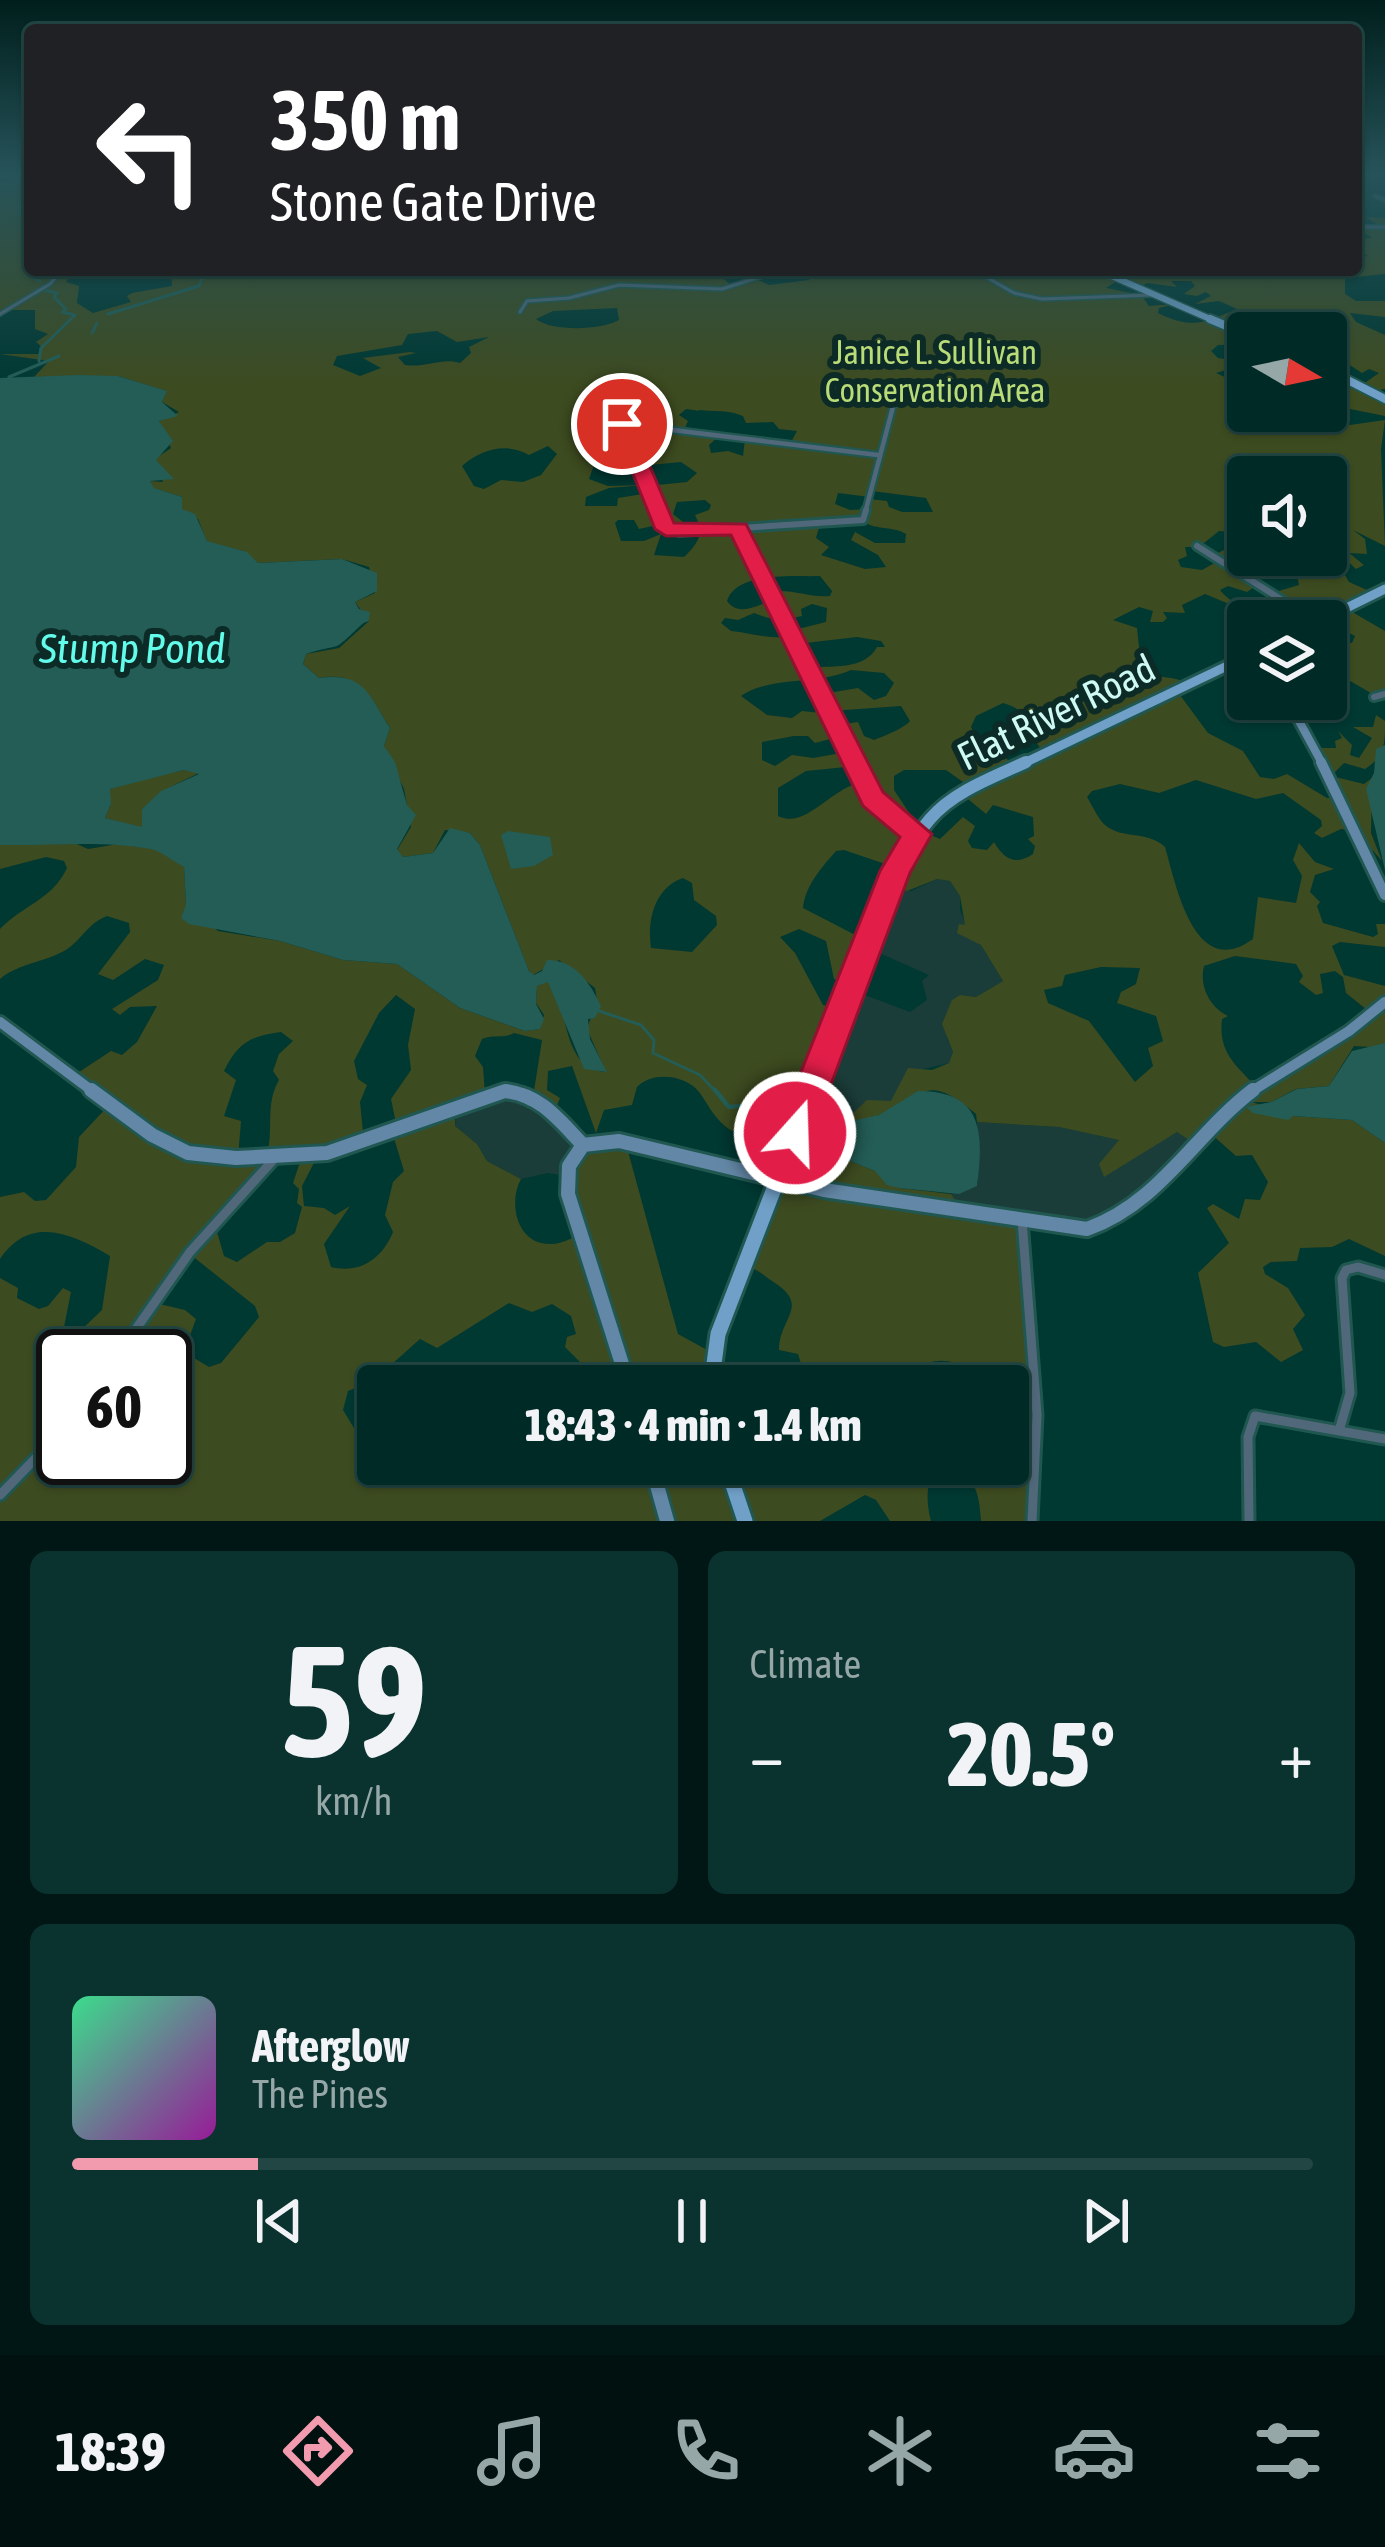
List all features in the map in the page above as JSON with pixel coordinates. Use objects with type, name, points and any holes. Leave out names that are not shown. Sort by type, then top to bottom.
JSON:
[{"type":"main road","points":[[1111,276],[1227,326]]},
{"type":"main road","points":[[1347,379],[1385,398]]},
{"type":"main road","points":[[1347,607],[1385,589]]},
{"type":"main road","name":"Flat River Road","points":[[714,1365],[718,1334],[865,948],[896,871],[917,834],[966,790],[1227,669]]},
{"type":"main road","points":[[733,1485],[745,1521]]},
{"type":"street","points":[[0,314],[13,300],[55,283],[59,276]]},
{"type":"street","points":[[520,312],[527,301],[569,298],[602,286],[704,290],[765,276]]},
{"type":"street","points":[[984,276],[1014,293],[1042,299],[1112,292],[1154,295]]},
{"type":"street","points":[[611,395],[666,529],[863,520],[894,403]]},
{"type":"street","points":[[622,424],[878,455]]},
{"type":"street","points":[[738,529],[873,799],[917,834]]},
{"type":"street","points":[[1197,546],[1284,600]]},
{"type":"street","points":[[1374,697],[1385,694]]},
{"type":"street","points":[[1299,720],[1385,895]]},
{"type":"street","points":[[622,1365],[568,1195],[569,1166],[583,1145],[608,1139],[778,1179],[1076,1228],[1101,1225],[1164,1180],[1236,1103],[1360,1024],[1385,1002]]},
{"type":"street","points":[[0,1022],[166,1145],[214,1157],[275,1158],[346,1148],[468,1100],[506,1091],[523,1093],[545,1106],[583,1145]]},
{"type":"street","points":[[135,1329],[190,1252],[275,1158]]},
{"type":"street","points":[[1022,1220],[1037,1415],[1032,1521]]},
{"type":"street","points":[[1340,1431],[1350,1393],[1342,1278],[1346,1270],[1358,1267],[1385,1275]]},
{"type":"street","points":[[1249,1521],[1249,1437],[1255,1416],[1385,1439]]},
{"type":"street","points":[[0,1496],[36,1458]]},
{"type":"street","points":[[657,1485],[667,1521]]},
{"type":"shaded area","points":[[937,879],[950,881],[960,896],[971,938],[981,945],[1003,981],[976,997],[960,995],[947,1038],[953,1052],[949,1063],[907,1073],[891,1102],[820,1122],[802,1116],[849,989],[910,1012],[927,1000],[922,981],[929,975],[866,947],[894,886],[911,891]]},
{"type":"shaded area","points":[[526,1094],[580,1139],[567,1176],[548,1173],[521,1179],[487,1161],[477,1144],[455,1126],[457,1105]]},
{"type":"shaded area","points":[[977,1122],[1059,1127],[1119,1140],[1102,1174],[1177,1132],[1198,1146],[1102,1226],[962,1210],[951,1194],[978,1184]]},
{"type":"green space","name":"Janice L. Sullivan Conservation Area","points":[[0,244],[24,244],[24,276],[70,276],[66,282],[79,286],[77,303],[93,313],[131,302],[127,296],[132,293],[172,286],[171,276],[729,276],[724,279],[734,288],[756,279],[769,285],[809,280],[810,276],[1362,276],[1362,257],[1368,256],[1362,252],[1362,244],[1385,244],[1385,274],[1345,278],[1345,294],[1356,301],[1385,301],[1385,317],[1350,313],[1356,322],[1385,335],[1385,389],[1374,391],[1385,397],[1385,416],[1347,408],[1347,384],[1366,382],[1379,373],[1369,369],[1362,373],[1347,363],[1347,312],[1229,312],[1237,309],[1219,301],[1195,304],[1211,296],[1206,292],[1184,294],[1195,286],[1191,281],[1171,281],[1177,287],[1147,283],[1137,288],[1139,284],[1122,278],[1106,288],[1141,295],[1149,306],[1175,304],[1159,308],[1158,313],[1191,323],[1227,313],[1227,345],[1211,351],[1227,360],[1227,370],[1216,373],[1227,378],[1227,432],[1347,432],[1347,423],[1385,420],[1381,449],[1385,546],[1353,530],[1365,539],[1367,554],[1349,553],[1364,565],[1356,569],[1347,561],[1347,456],[1227,456],[1227,532],[1219,531],[1199,547],[1185,547],[1187,556],[1178,560],[1181,567],[1202,570],[1218,561],[1212,556],[1227,548],[1227,576],[1250,576],[1257,585],[1247,592],[1228,586],[1220,590],[1231,600],[1227,603],[1205,594],[1182,605],[1185,613],[1163,612],[1167,618],[1163,622],[1150,622],[1153,611],[1139,607],[1113,620],[1137,628],[1139,647],[1150,657],[1146,671],[1189,684],[1177,691],[1208,733],[1243,751],[1260,777],[1287,774],[1327,798],[1339,798],[1316,748],[1336,748],[1335,741],[1342,738],[1338,731],[1352,745],[1350,755],[1359,758],[1372,738],[1353,727],[1373,727],[1376,715],[1385,721],[1377,759],[1365,769],[1344,763],[1331,776],[1364,784],[1372,778],[1371,833],[1382,861],[1356,831],[1341,829],[1322,838],[1314,833],[1322,826],[1321,820],[1283,793],[1256,799],[1196,780],[1159,793],[1120,784],[1092,791],[1087,797],[1112,830],[1151,838],[1165,847],[1191,923],[1216,948],[1233,949],[1253,939],[1258,897],[1296,903],[1302,876],[1293,860],[1299,843],[1315,862],[1334,869],[1315,875],[1310,892],[1320,902],[1323,923],[1373,937],[1378,934],[1376,924],[1385,924],[1385,947],[1340,942],[1332,946],[1344,975],[1385,986],[1385,1048],[1354,1046],[1329,1086],[1296,1089],[1271,1102],[1252,1102],[1293,1116],[1352,1120],[1385,1143],[1385,1256],[1349,1239],[1332,1247],[1300,1248],[1297,1261],[1271,1262],[1263,1267],[1265,1274],[1288,1288],[1305,1315],[1293,1329],[1303,1350],[1281,1362],[1256,1342],[1224,1347],[1213,1342],[1198,1273],[1229,1243],[1207,1208],[1213,1204],[1239,1219],[1245,1199],[1260,1200],[1268,1182],[1252,1155],[1236,1156],[1210,1133],[1198,1146],[1177,1132],[1104,1177],[1099,1164],[1119,1140],[1059,1127],[977,1122],[976,1114],[958,1100],[934,1090],[876,1116],[820,1128],[833,1154],[875,1171],[899,1188],[951,1194],[962,1210],[1023,1221],[1035,1382],[1029,1382],[1029,1365],[936,1361],[928,1365],[801,1365],[798,1354],[779,1350],[790,1298],[760,1272],[746,1267],[798,1124],[758,1106],[745,1112],[732,1131],[693,1086],[664,1077],[637,1087],[632,1105],[604,1110],[596,1133],[572,1066],[548,1071],[547,1090],[560,1098],[554,1113],[533,1097],[542,1040],[514,1033],[486,1038],[475,1056],[483,1067],[485,1094],[455,1110],[455,1126],[477,1144],[487,1161],[521,1179],[515,1199],[523,1230],[540,1243],[555,1244],[580,1235],[569,1195],[578,1150],[626,1144],[678,1334],[709,1351],[710,1365],[580,1365],[565,1347],[567,1337],[576,1334],[571,1316],[552,1304],[532,1312],[509,1303],[437,1348],[420,1339],[391,1365],[357,1365],[357,1387],[348,1391],[343,1410],[357,1433],[357,1485],[930,1485],[931,1521],[890,1521],[876,1500],[865,1495],[820,1521],[0,1521],[0,1278],[18,1288],[17,1298],[39,1309],[48,1306],[63,1288],[71,1292],[65,1329],[36,1329],[36,1485],[192,1485],[192,1357],[209,1367],[221,1363],[259,1317],[255,1306],[191,1255],[155,1303],[185,1310],[196,1319],[192,1330],[82,1329],[102,1310],[110,1256],[52,1232],[24,1237],[0,1259],[0,1197],[24,1192],[35,1201],[46,1200],[76,1167],[79,1137],[110,1104],[73,1076],[111,1051],[122,1055],[137,1042],[157,1006],[130,1007],[120,1015],[112,1009],[158,980],[164,965],[145,959],[113,980],[98,974],[130,932],[129,923],[107,916],[62,952],[0,979],[0,929],[53,888],[67,868],[64,861],[46,857],[0,869],[0,845],[70,841],[88,849],[118,844],[156,849],[184,866],[186,905],[218,931],[280,941],[343,960],[397,964],[460,1008],[525,1031],[540,1029],[544,1015],[536,1003],[537,986],[548,981],[573,1049],[591,1068],[606,1072],[587,1029],[597,1000],[595,988],[559,960],[533,975],[529,971],[480,845],[470,833],[445,830],[433,853],[403,857],[397,850],[411,827],[404,789],[384,746],[390,728],[355,683],[319,678],[303,664],[306,654],[339,648],[369,621],[355,602],[375,593],[369,567],[342,559],[258,563],[243,551],[207,542],[198,519],[182,509],[182,497],[153,488],[150,481],[163,482],[155,459],[171,448],[159,421],[179,412],[162,402],[166,391],[118,376],[34,377],[49,361],[0,354],[39,354],[42,347],[36,342],[48,334],[35,329],[35,310],[0,314]],"holes":[[[617,308],[619,320],[577,328],[536,319],[553,311]],[[437,331],[457,342],[489,337],[469,347],[471,353],[460,363],[405,365],[398,357],[416,353],[410,352],[363,358],[381,368],[360,376],[333,365],[337,356],[402,345],[408,334]],[[686,409],[729,412],[743,416],[746,423],[773,422],[779,429],[797,431],[790,444],[745,439],[743,456],[711,453],[709,445],[720,435],[684,430],[688,421],[679,415]],[[548,446],[557,454],[541,475],[523,482],[501,480],[484,489],[474,486],[462,466],[478,455],[503,448],[529,455]],[[611,462],[640,466],[681,462],[697,473],[687,482],[647,486],[649,493],[618,498],[617,506],[585,506],[586,497],[609,488],[645,485],[608,486],[589,479],[594,465]],[[872,491],[926,498],[933,512],[902,512],[889,507],[887,501],[870,499],[867,509],[850,510],[835,504],[838,493],[870,497]],[[705,500],[711,505],[695,515],[698,538],[684,557],[654,555],[661,534],[644,541],[621,541],[615,523],[634,520],[639,529],[662,524],[684,531],[683,522],[673,514],[677,502]],[[861,521],[906,534],[905,543],[875,543],[855,532],[851,540],[878,555],[886,567],[865,569],[821,555],[829,547],[816,538],[820,524]],[[820,576],[832,591],[830,596],[770,592],[773,601],[743,609],[727,601],[742,585],[768,578]],[[812,604],[827,608],[826,622],[790,631],[790,636],[767,637],[731,631],[721,623],[725,618],[738,620],[754,613],[772,619],[802,616],[801,609]],[[857,637],[881,641],[885,647],[877,647],[856,663],[808,668],[797,644]],[[851,670],[884,673],[894,683],[886,696],[874,700],[858,688],[822,694],[830,711],[901,706],[910,721],[874,740],[864,736],[858,722],[838,725],[831,714],[802,711],[792,718],[767,715],[741,696],[766,686]],[[1003,703],[1013,707],[1025,717],[1044,752],[1016,766],[1004,757],[997,741],[976,736],[971,727],[976,716]],[[794,736],[808,736],[815,743],[842,736],[847,752],[813,758],[792,755],[775,766],[762,760],[762,742]],[[856,766],[863,782],[840,791],[809,813],[788,819],[778,816],[778,788],[806,771]],[[904,770],[946,770],[970,787],[962,794],[986,814],[993,805],[1033,817],[1034,836],[1028,839],[1035,846],[1033,854],[1010,859],[994,842],[987,850],[972,848],[968,841],[975,826],[963,817],[940,839],[903,823],[910,814],[894,790],[894,776]],[[836,851],[897,868],[891,886],[907,891],[937,879],[950,881],[960,896],[965,925],[959,924],[957,933],[981,945],[1003,981],[976,997],[960,995],[952,1000],[942,1024],[953,1052],[949,1063],[932,1070],[908,1068],[891,1101],[867,1100],[852,1114],[834,1110],[820,1122],[803,1117],[841,1010],[823,1005],[795,953],[780,937],[799,929],[826,941],[834,979],[851,984],[867,941],[803,908],[820,870]],[[683,878],[692,883],[694,900],[716,916],[717,925],[692,952],[651,948],[650,927],[665,889]],[[1235,956],[1296,964],[1303,976],[1299,982],[1316,995],[1323,993],[1320,974],[1335,971],[1343,977],[1346,993],[1372,1014],[1257,1088],[1226,1050],[1221,1031],[1222,1019],[1228,1016],[1204,988],[1204,966]],[[1101,967],[1140,968],[1136,984],[1121,992],[1117,1003],[1156,1016],[1163,1041],[1148,1048],[1153,1066],[1135,1082],[1089,1021],[1048,1003],[1044,990],[1062,986],[1065,975]],[[396,995],[415,1009],[408,1045],[411,1070],[391,1099],[397,1128],[393,1135],[404,1171],[393,1182],[385,1215],[393,1232],[369,1262],[342,1269],[331,1267],[324,1244],[350,1206],[335,1215],[324,1208],[304,1206],[302,1186],[318,1155],[364,1142],[360,1102],[367,1085],[358,1079],[354,1061],[379,1013]],[[281,1032],[293,1041],[279,1054],[273,1071],[279,1080],[272,1099],[266,1158],[238,1158],[241,1121],[224,1116],[236,1080],[224,1071],[246,1042]],[[280,1157],[301,1159],[293,1183],[302,1207],[295,1233],[280,1242],[267,1242],[237,1262],[224,1256],[215,1225]]]},
{"type":"green space","points":[[1297,576],[1345,576],[1376,594],[1347,609],[1347,600],[1280,600],[1272,593],[1299,585]]},
{"type":"green space","points":[[1347,609],[1385,631],[1385,694],[1376,696],[1347,679],[1347,643],[1355,636],[1347,632]]},
{"type":"green space","points":[[184,770],[199,773],[170,787],[142,809],[142,828],[105,818],[111,804],[108,791],[115,786]]},
{"type":"green space","points":[[1029,1470],[1035,1473],[1032,1521],[981,1521],[973,1485],[1029,1485]]},
{"type":"water","name":"Stump Pond","points":[[118,376],[167,391],[162,402],[178,416],[159,421],[173,441],[156,460],[174,479],[150,481],[154,488],[182,497],[182,509],[195,514],[207,541],[247,552],[258,563],[342,559],[377,573],[377,591],[355,602],[359,609],[370,612],[369,621],[339,645],[306,654],[303,664],[319,678],[356,682],[390,728],[384,746],[395,762],[407,805],[416,815],[397,849],[403,857],[433,853],[450,828],[470,833],[480,845],[529,971],[534,975],[547,960],[557,961],[574,968],[587,981],[601,1006],[595,1018],[588,1019],[590,1039],[607,1072],[584,1069],[548,982],[537,986],[536,1004],[544,1019],[540,1029],[525,1031],[460,1008],[397,964],[343,960],[280,941],[189,924],[181,918],[186,905],[184,867],[155,850],[95,844],[0,845],[0,378]],"holes":[[[184,770],[199,774],[161,791],[142,809],[142,827],[105,818],[110,789]]]},
{"type":"water","points":[[1385,745],[1385,870],[1366,789],[1374,773],[1376,749]]},
{"type":"water","points":[[508,831],[550,837],[553,855],[534,866],[511,869],[501,835]]},
{"type":"water","points":[[1385,1043],[1385,1143],[1352,1120],[1293,1116],[1288,1120],[1253,1113],[1246,1107],[1271,1102],[1297,1089],[1329,1086],[1352,1051]]},
{"type":"water","points":[[918,1091],[956,1098],[974,1118],[980,1148],[977,1186],[959,1194],[887,1185],[875,1171],[833,1154],[815,1139],[820,1128],[879,1115]]},
{"type":"waterway","points":[[29,276],[40,281]]},
{"type":"waterway","points":[[108,314],[199,286],[203,276]]},
{"type":"waterway","points":[[39,361],[41,348],[75,315],[62,312],[66,309],[54,297],[57,293],[44,290]]},
{"type":"waterway","points":[[92,333],[97,323]]},
{"type":"waterway","points":[[9,377],[59,356]]},
{"type":"waterway","points":[[599,1011],[641,1025],[654,1040],[653,1053],[700,1075],[717,1093]]},
{"type":"waterway","points":[[715,1090],[729,1107],[755,1105]]},
{"type":"waterway","points":[[761,1104],[786,1117]]},
{"type":"route","points":[[622,424],[666,529],[738,529],[873,799],[917,834],[902,856],[795,1133]]}]
